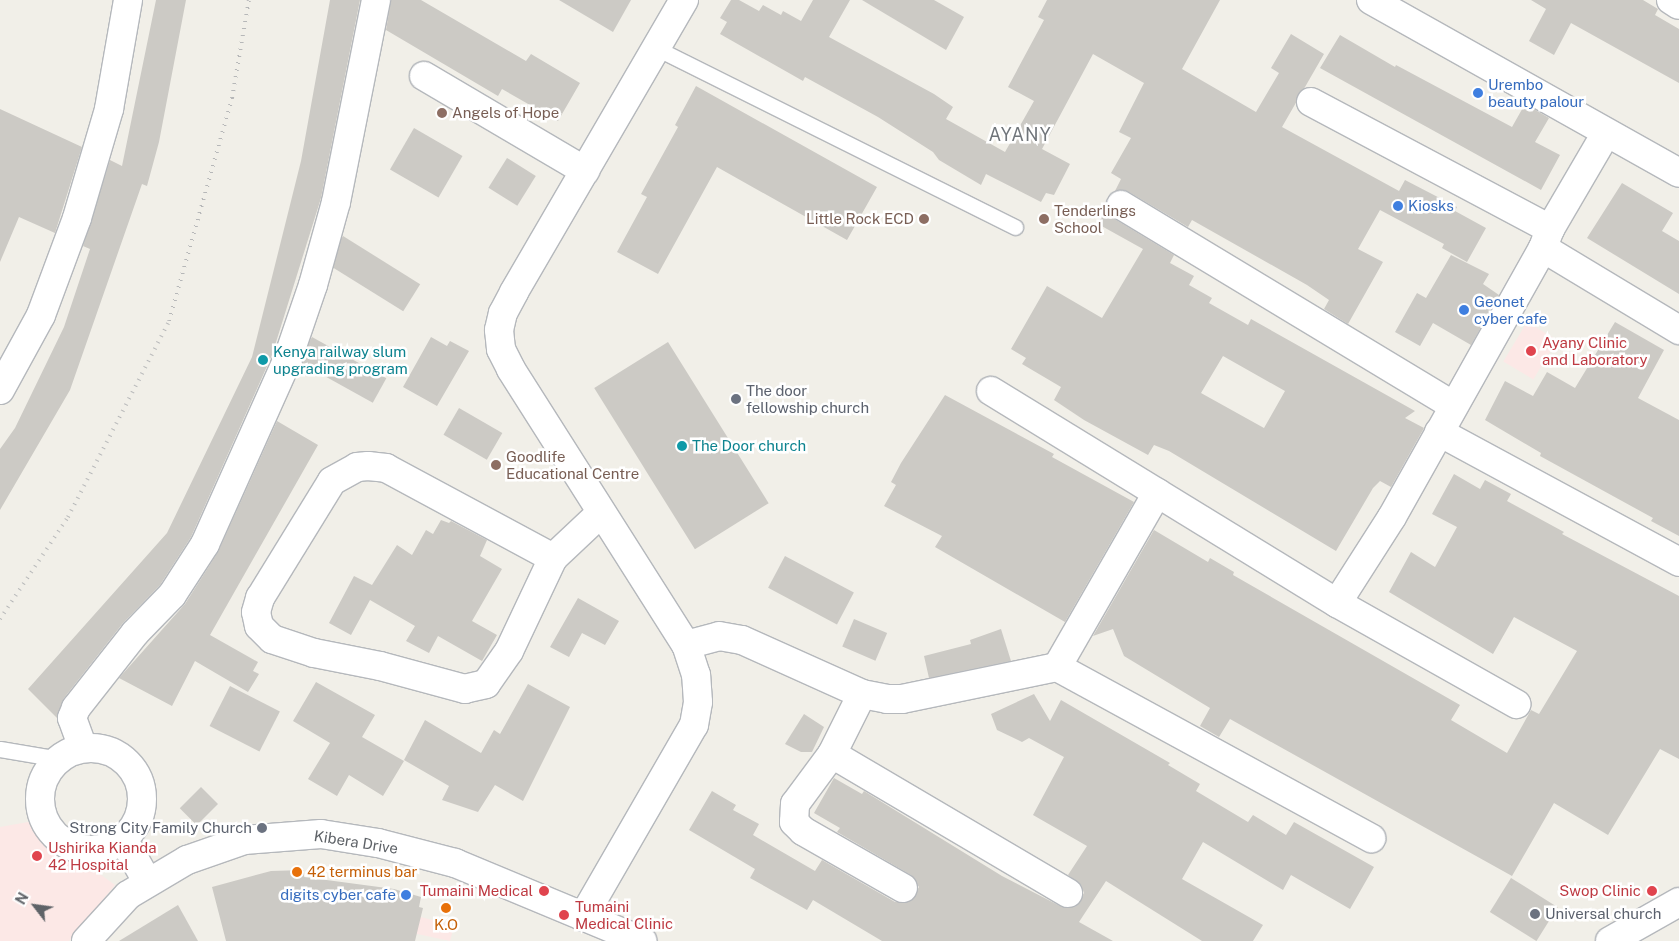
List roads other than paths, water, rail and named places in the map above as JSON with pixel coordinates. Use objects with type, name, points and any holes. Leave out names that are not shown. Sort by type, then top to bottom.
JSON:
[{"type":"street","points":[[0,390],[41,315],[77,218],[108,109],[128,0]]},
{"type":"street","points":[[83,748],[72,718],[76,708],[135,634],[172,595],[205,544],[287,361],[313,285],[336,202],[376,0]]},
{"type":"street","points":[[583,917],[694,724],[698,702],[696,675],[686,645],[511,369],[502,349],[499,330],[503,313],[658,48],[684,0]]},
{"type":"street","points":[[1371,0],[1679,173]]},
{"type":"street","points":[[1671,0],[1679,5]]},
{"type":"street","points":[[424,76],[585,171]]},
{"type":"street","points":[[1311,102],[1547,238],[1679,330]]},
{"type":"street","points":[[1337,603],[1392,517],[1606,133]]},
{"type":"street","points":[[1120,205],[1453,405]]},
{"type":"street","points":[[991,390],[1337,603],[1516,704]]},
{"type":"street","points":[[1439,432],[1679,562]]},
{"type":"street","points":[[552,558],[386,468],[356,467],[332,481],[260,598],[256,619],[272,640],[465,689],[478,687],[495,674],[510,651],[552,558],[601,513]]},
{"type":"street","points":[[1057,667],[1157,493]]},
{"type":"street","points":[[686,645],[719,636],[742,640],[862,694],[902,699],[1057,667],[1371,838]]},
{"type":"street","points":[[862,694],[832,754],[795,804],[794,822],[803,831],[903,888]]},
{"type":"street","points":[[83,748],[110,751],[132,766],[142,791],[139,818],[123,839],[98,850],[72,848],[50,832],[39,807],[42,780],[59,758],[83,748]]},
{"type":"street","points":[[832,754],[1068,893]]},
{"type":"street","name":"Kibera Drive","points":[[86,941],[128,895],[147,881],[222,845],[279,835],[322,834],[378,843],[455,863],[642,941]]},
{"type":"street","points":[[123,839],[147,881]]},
{"type":"street","points":[[1610,941],[1679,902]]},
{"type":"lane","points":[[658,48],[1015,227]]},
{"type":"lane","points":[[0,749],[59,758]]},
{"type":"railway","points":[[0,619],[68,517],[169,321],[232,98],[249,0]]},
{"type":"place","name":"Urembo beauty palour","points":[[1478,93]]},
{"type":"place","name":"Angels of Hope","points":[[442,113]]},
{"type":"place","name":"Kiosks","points":[[1398,206]]},
{"type":"place","name":"Little Rock ECD","points":[[924,219]]},
{"type":"place","name":"Tenderlings School","points":[[1044,219]]},
{"type":"place","name":"Geonet cyber cafe","points":[[1464,310]]},
{"type":"place","name":"Ayany Clinic and Laboratory","points":[[1531,351]]},
{"type":"place","name":"Kenya railway slum upgrading program","points":[[263,360]]},
{"type":"place","name":"The door fellowship church","points":[[736,399]]},
{"type":"place","name":"The Door church","points":[[682,446]]},
{"type":"place","name":"Goodlife Educational Centre","points":[[496,465]]},
{"type":"place","name":"Strong City Family Church","points":[[262,828]]},
{"type":"place","name":"Ushirika Kianda 42 Hospital","points":[[37,856]]},
{"type":"place","name":"42 terminus bar","points":[[297,872]]},
{"type":"place","name":"Tumaini Medical","points":[[544,891]]},
{"type":"place","name":"Swop Clinic","points":[[1652,891]]},
{"type":"place","name":"digits cyber cafe","points":[[406,895]]},
{"type":"place","name":"K.O","points":[[446,908]]},
{"type":"place","name":"Universal church","points":[[1535,914]]},
{"type":"place","name":"Tumaini Medical Clinic","points":[[564,915]]},
{"type":"district","name":"AYANY","points":[[1020,135]]}]
